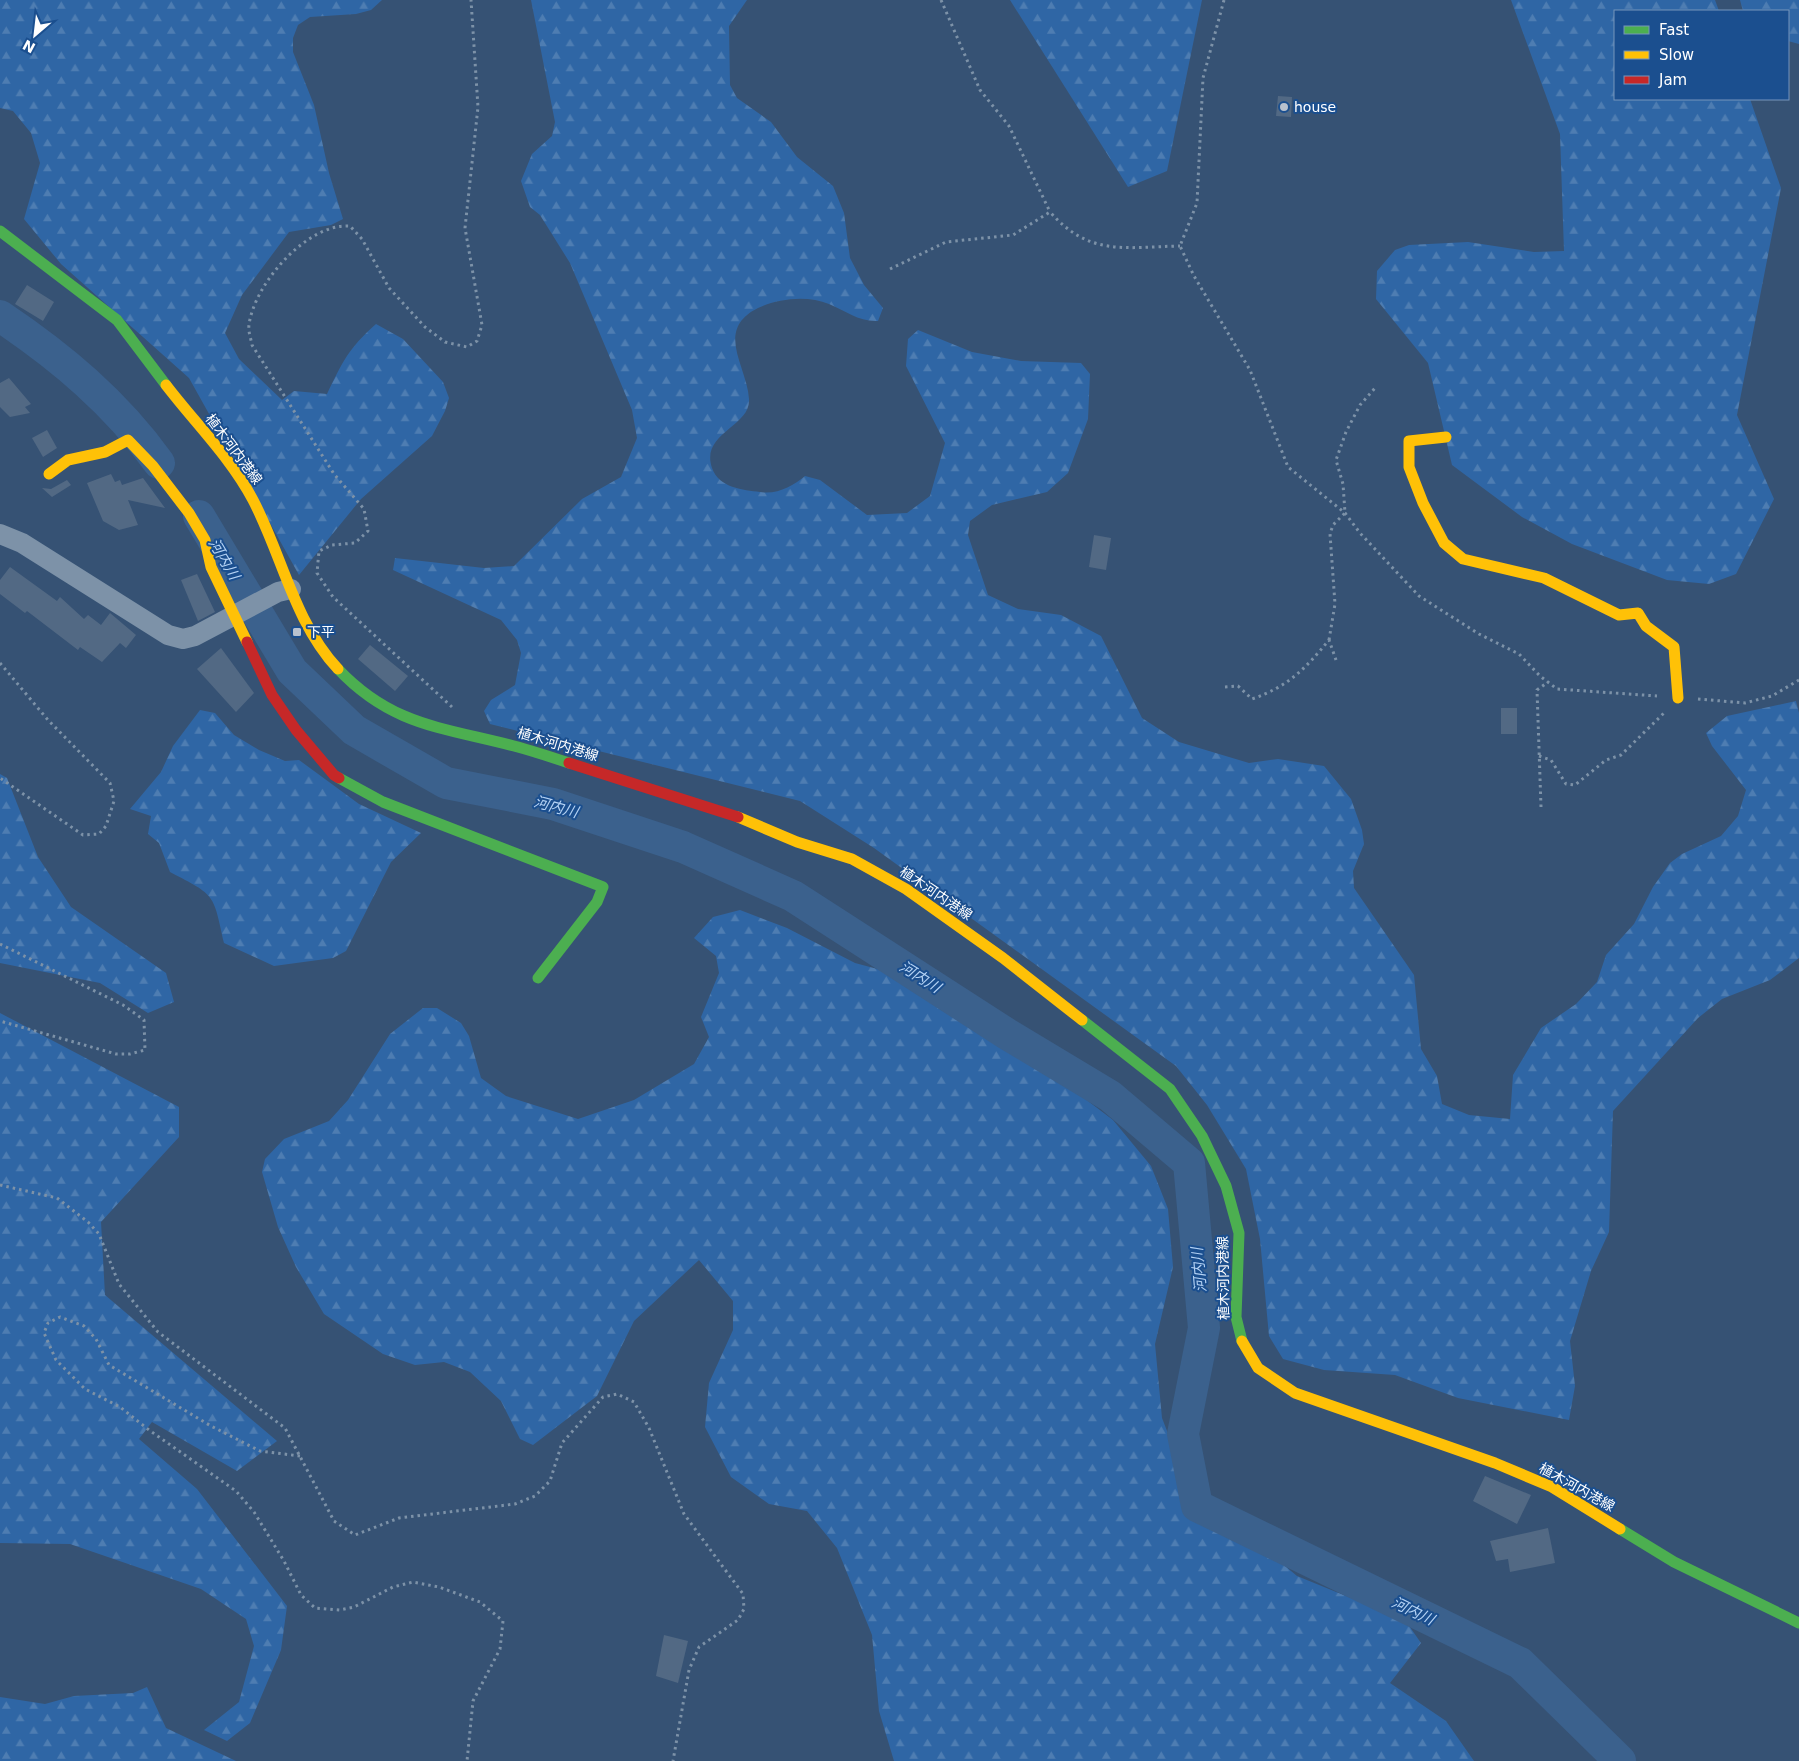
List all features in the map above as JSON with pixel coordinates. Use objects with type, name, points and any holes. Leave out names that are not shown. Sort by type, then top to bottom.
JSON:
[{"type":"main road","name":"植木河内港線","points":[[0,231],[117,320],[176,398],[225,458],[253,499],[284,590],[327,657],[357,689],[400,715],[424,725],[515,746],[756,823],[797,842],[852,859],[906,889],[1004,958],[1170,1089],[1202,1136],[1226,1186],[1239,1233],[1236,1316],[1244,1347],[1258,1368],[1295,1393],[1495,1463],[1552,1487],[1674,1562],[1799,1623]]},
{"type":"main road","points":[[1446,437],[1409,441],[1408,468],[1423,503],[1444,543],[1463,559],[1544,578],[1619,615],[1638,613],[1646,626],[1674,647],[1678,698]]},
{"type":"main road","points":[[49,474],[68,460],[105,452],[128,440],[153,466],[190,514],[205,540],[210,566],[236,613],[272,695],[296,730],[334,775],[383,802],[603,887],[597,902],[538,978]]},
{"type":"street","points":[[0,534],[22,543],[168,635],[183,639],[195,636],[236,613],[284,590]]},
{"type":"path","points":[[456,731],[454,710],[333,597],[316,573],[319,551],[332,545],[355,543],[368,531],[364,509],[334,474],[252,344],[249,326],[258,298],[276,270],[308,238],[339,225],[345,225],[350,226],[362,239],[389,288],[425,327],[445,342],[467,347],[477,341],[482,325],[465,228],[478,107],[471,0]]},
{"type":"path","points":[[941,0],[980,90],[1009,126],[1050,212],[1072,232],[1095,244],[1180,246]]},
{"type":"path","points":[[1208,58],[1224,0]]},
{"type":"path","points":[[890,269],[946,242],[1013,235],[1050,212]]},
{"type":"path","points":[[1336,660],[1329,640],[1335,604],[1330,534],[1333,525],[1345,513],[1343,484],[1336,460],[1346,432],[1360,405],[1375,388]]},
{"type":"path","points":[[1225,687],[1238,686],[1252,699],[1261,696],[1282,686],[1306,669],[1329,640]]},
{"type":"path","points":[[0,663],[48,720],[110,783],[114,801],[106,826],[99,834],[83,835],[0,778]]},
{"type":"path","points":[[1541,807],[1537,690],[1548,682]]},
{"type":"path","points":[[1539,756],[1551,760],[1566,784],[1575,785],[1606,760],[1621,754],[1636,742],[1678,698]]},
{"type":"path","points":[[0,944],[123,1005],[144,1020],[145,1050],[130,1054],[116,1054],[0,1021]]},
{"type":"path","points":[[0,1185],[57,1198],[88,1222],[99,1234],[119,1284],[158,1332],[285,1428],[334,1521],[355,1535],[399,1518],[515,1504],[536,1496],[550,1481],[562,1442],[603,1397],[617,1394],[634,1402],[649,1428],[684,1514],[743,1594],[744,1609],[738,1620],[699,1647],[689,1670],[673,1761]]},
{"type":"path","points":[[301,1456],[260,1452],[109,1365],[96,1339],[84,1326],[60,1317],[48,1324],[44,1333],[56,1360],[85,1389],[120,1407],[149,1430],[236,1490],[259,1520],[284,1561],[301,1595],[315,1608],[340,1610],[354,1607],[393,1587],[413,1582],[439,1587],[480,1602],[498,1615],[503,1621],[500,1649],[473,1701],[467,1761]]},
{"type":"green space","points":[[0,0],[382,0],[371,10],[356,14],[310,17],[298,25],[293,38],[293,52],[314,105],[329,173],[343,219],[331,225],[289,232],[242,295],[225,333],[239,359],[282,400],[294,391],[327,394],[347,356],[376,324],[403,339],[443,382],[449,398],[445,411],[432,436],[361,499],[299,575],[189,378],[61,264],[24,219],[40,163],[31,133],[13,111],[0,108]]},
{"type":"green space","points":[[531,0],[747,0],[729,26],[730,85],[737,98],[771,122],[797,157],[833,186],[844,213],[850,258],[864,285],[883,308],[878,321],[871,321],[859,318],[821,301],[794,299],[766,305],[745,317],[738,327],[735,338],[739,362],[747,387],[749,399],[747,409],[742,417],[719,438],[713,446],[710,456],[715,475],[726,484],[732,487],[766,493],[779,491],[805,476],[820,480],[867,515],[907,513],[930,496],[945,443],[906,366],[908,339],[918,330],[972,352],[1021,361],[1081,363],[1090,374],[1088,419],[1068,473],[1047,492],[992,505],[970,521],[968,535],[988,595],[1018,609],[1061,615],[1101,636],[1142,718],[1179,742],[1249,763],[1278,759],[1324,766],[1351,799],[1362,830],[1364,844],[1353,871],[1354,888],[1414,975],[1421,1049],[1437,1076],[1442,1104],[1469,1115],[1510,1119],[1513,1075],[1541,1028],[1576,1004],[1597,982],[1606,955],[1634,924],[1653,887],[1670,863],[1682,854],[1721,836],[1738,816],[1746,790],[1712,746],[1706,733],[1727,716],[1796,701],[1799,713],[1799,958],[1770,980],[1722,999],[1698,1018],[1613,1111],[1609,1232],[1591,1271],[1570,1341],[1575,1386],[1569,1420],[1458,1398],[1395,1375],[1324,1370],[1283,1359],[1269,1336],[1260,1239],[1246,1169],[1207,1105],[1176,1066],[874,848],[800,801],[490,724],[484,711],[491,700],[515,685],[521,653],[517,640],[501,620],[393,570],[395,558],[484,568],[514,566],[582,499],[621,477],[637,438],[632,410],[570,263],[540,215],[530,207],[521,181],[532,154],[552,136],[555,122]]},
{"type":"green space","points":[[1010,0],[1202,0],[1167,171],[1128,187]]},
{"type":"green space","points":[[1511,0],[1715,0],[1719,10],[1614,10],[1614,100],[1750,100],[1781,188],[1737,415],[1774,499],[1736,574],[1709,584],[1667,580],[1572,544],[1522,517],[1452,465],[1428,363],[1376,299],[1377,271],[1395,250],[1409,245],[1468,242],[1534,252],[1564,251],[1560,134]]},
{"type":"green space","points":[[1740,0],[1799,0],[1799,44],[1789,41],[1789,10],[1743,10]]},
{"type":"green space","points":[[200,710],[215,713],[234,735],[259,750],[285,761],[299,760],[359,804],[421,833],[391,862],[346,951],[333,958],[274,966],[224,943],[217,914],[210,898],[196,886],[170,872],[159,843],[148,834],[151,816],[130,809],[161,772],[173,746]]},
{"type":"green space","points":[[0,774],[7,778],[38,857],[71,907],[166,973],[174,1002],[148,1013],[100,983],[0,963]]},
{"type":"green space","points":[[740,910],[787,928],[855,963],[896,974],[977,1017],[1113,1120],[1151,1166],[1168,1209],[1173,1267],[1155,1344],[1162,1418],[1184,1475],[1203,1498],[1297,1576],[1405,1620],[1421,1643],[1390,1683],[1446,1721],[1474,1761],[894,1761],[879,1711],[872,1635],[837,1548],[807,1511],[769,1504],[731,1477],[705,1427],[709,1383],[733,1330],[733,1301],[699,1260],[634,1321],[597,1396],[533,1445],[520,1439],[501,1401],[470,1372],[444,1362],[415,1365],[383,1354],[324,1314],[296,1267],[278,1227],[262,1172],[265,1159],[284,1139],[329,1121],[348,1100],[390,1034],[423,1008],[437,1008],[461,1023],[469,1036],[481,1078],[506,1096],[578,1119],[634,1100],[694,1064],[709,1037],[701,1017],[719,973],[716,956],[694,938],[713,917]]},
{"type":"green space","points":[[0,1013],[179,1107],[179,1137],[101,1222],[105,1295],[277,1441],[237,1471],[152,1422],[139,1439],[197,1489],[287,1606],[281,1650],[250,1723],[227,1741],[204,1730],[239,1702],[254,1646],[246,1619],[201,1589],[70,1544],[0,1543]]},
{"type":"green space","points":[[147,1687],[166,1728],[236,1761],[0,1761],[0,1697],[45,1704],[74,1696],[133,1693]]},
{"type":"building","name":"house","points":[[1278,96],[1292,97],[1291,117],[1276,116]]},
{"type":"building","points":[[27,285],[54,302],[43,321],[15,304]]},
{"type":"building","points":[[9,378],[31,404],[25,407],[30,413],[10,417],[0,407],[0,383]]},
{"type":"building","points":[[47,430],[57,448],[43,457],[32,438]]},
{"type":"building","points":[[111,474],[115,482],[120,480],[122,485],[143,478],[165,508],[128,500],[138,525],[119,530],[103,521],[87,483]]},
{"type":"building","points":[[67,480],[71,485],[52,497],[42,488],[51,489]]},
{"type":"building","points":[[1094,535],[1111,538],[1106,570],[1089,567]]},
{"type":"building","points":[[10,567],[57,601],[60,597],[84,619],[88,615],[101,625],[110,613],[136,635],[126,648],[120,643],[102,662],[80,647],[78,650],[27,611],[25,613],[0,594],[0,580]]},
{"type":"building","points":[[197,574],[215,612],[198,621],[181,580]]},
{"type":"building","points":[[370,645],[408,676],[395,691],[358,659]]},
{"type":"building","points":[[221,648],[254,693],[236,712],[197,669]]},
{"type":"building","points":[[1501,708],[1517,708],[1517,734],[1501,734]]},
{"type":"building","points":[[1485,1476],[1531,1495],[1517,1524],[1473,1501]]},
{"type":"building","points":[[1548,1528],[1555,1563],[1510,1572],[1508,1559],[1496,1561],[1490,1541]]},
{"type":"building","points":[[664,1635],[688,1641],[678,1683],[656,1676]]},
{"type":"waterway","name":"河内川","points":[[0,316],[45,348],[86,382],[125,420],[159,463]]},
{"type":"waterway","name":"河内川","points":[[199,516],[292,671],[354,730],[446,783],[553,804],[683,847],[793,896],[1007,1034],[1110,1096],[1189,1163],[1204,1328],[1183,1434],[1197,1506],[1520,1663],[1620,1761]]},
{"type":"traffic: fast","points":[[0,231],[117,320],[166,385]]},
{"type":"traffic: fast","points":[[338,669],[358,688],[378,702],[419,722],[514,746],[569,763]]},
{"type":"traffic: fast","points":[[339,778],[383,802],[603,887],[597,902],[538,978]]},
{"type":"traffic: fast","points":[[1082,1020],[1170,1089],[1202,1136],[1226,1186],[1239,1233],[1236,1317],[1242,1341]]},
{"type":"traffic: fast","points":[[1620,1529],[1674,1562],[1799,1623]]},
{"type":"traffic: slow","points":[[166,385],[223,455],[244,485],[263,521],[299,609],[310,630],[338,669]]},
{"type":"traffic: slow","points":[[1446,437],[1409,441],[1409,467],[1423,503],[1444,543],[1463,559],[1544,578],[1619,615],[1638,613],[1646,626],[1674,647],[1678,698]]},
{"type":"traffic: slow","points":[[49,474],[68,460],[105,452],[128,440],[153,466],[189,513],[205,540],[211,567],[247,642]]},
{"type":"traffic: slow","points":[[738,817],[797,842],[852,859],[906,889],[1003,958],[1082,1020]]},
{"type":"traffic: slow","points":[[1242,1341],[1258,1368],[1295,1393],[1495,1463],[1552,1487],[1620,1529]]},
{"type":"traffic: jam","points":[[247,642],[272,695],[296,730],[334,775],[339,778]]},
{"type":"traffic: jam","points":[[569,763],[738,817]]},
{"type":"place","name":"house","points":[[1284,107]]},
{"type":"place","name":"下平","points":[[297,632]]}]
